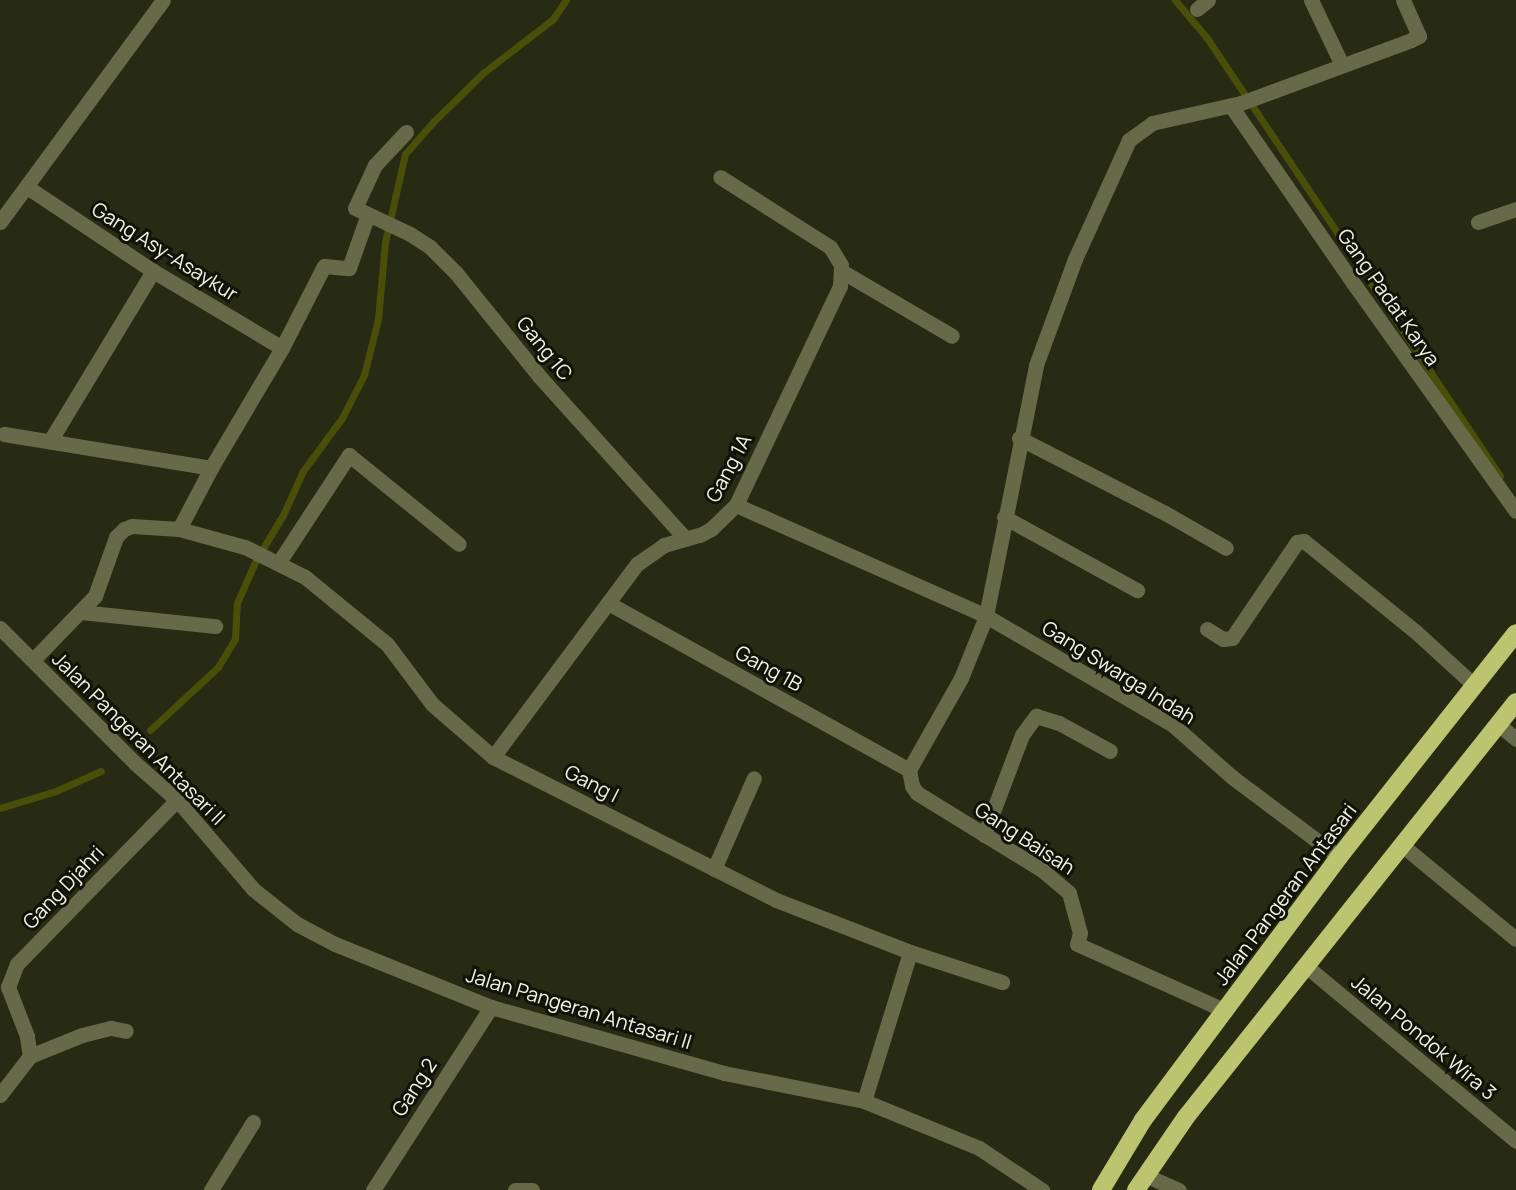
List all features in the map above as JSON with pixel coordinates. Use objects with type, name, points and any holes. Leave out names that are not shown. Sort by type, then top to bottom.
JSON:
[{"type":"highway","name":"Jalan Pangeran Antasari","points":[[1101,1190],[1143,1120],[1339,858],[1516,633]]},
{"type":"highway","points":[[1141,1183],[1186,1117],[1516,702]]},
{"type":"street","points":[[0,222],[162,0]]},
{"type":"street","points":[[1311,0],[1342,65]]},
{"type":"street","points":[[909,770],[961,678],[986,616],[1035,365],[1079,249],[1130,140],[1152,123],[1242,102],[1419,36],[1402,0]]},
{"type":"street","name":"Gang Padat Karya","points":[[1242,102],[1356,287],[1516,511]]},
{"type":"street","points":[[179,529],[211,468],[282,348],[324,266],[349,269],[375,165],[406,132]]},
{"type":"street","points":[[720,177],[830,247],[839,259],[843,272],[952,336]]},
{"type":"street","name":"Gang Asy-Asaykur","points":[[27,187],[153,271],[282,348]]},
{"type":"street","points":[[1478,222],[1516,209]]},
{"type":"street","name":"Gang 1C","points":[[364,212],[401,229],[430,248],[456,273],[539,376],[686,539]]},
{"type":"street","points":[[51,441],[153,271]]},
{"type":"street","name":"Gang 1A","points":[[493,757],[637,564],[654,549],[711,529],[736,505],[838,291],[843,272]]},
{"type":"street","points":[[4,434],[211,468]]},
{"type":"street","points":[[1019,438],[1165,513],[1226,548]]},
{"type":"street","points":[[276,561],[349,455],[459,543]]},
{"type":"street","name":"Gang Swarga Indah","points":[[736,505],[986,616],[1173,725],[1233,777],[1339,858]]},
{"type":"street","points":[[1004,517],[1137,590]]},
{"type":"street","name":"Gang I","points":[[33,660],[94,596],[120,532],[132,526],[179,529],[245,547],[306,578],[387,644],[432,704],[493,757],[776,900],[910,952],[1002,982]]},
{"type":"street","points":[[1207,629],[1223,639],[1232,638],[1297,542],[1304,541],[1416,632],[1475,686]]},
{"type":"street","name":"Gang 1B","points":[[608,603],[909,770]]},
{"type":"street","points":[[81,612],[215,626]]},
{"type":"street","name":"Jalan Pangeran Antasari II","points":[[0,628],[135,763],[177,800],[253,889],[297,924],[334,944],[490,1007],[724,1073],[864,1101],[979,1148],[1042,1190]]},
{"type":"street","points":[[984,835],[1022,735],[1036,716],[1059,723],[1110,752]]},
{"type":"street","points":[[1498,725],[1516,739]]},
{"type":"street","name":"Gang Baisah","points":[[909,770],[909,779],[917,794],[1042,870],[1069,893],[1080,933],[1077,944],[1226,1011]]},
{"type":"street","points":[[714,869],[754,778]]},
{"type":"street","name":"Gang Djahri","points":[[30,1052],[8,987],[17,964],[177,800]]},
{"type":"street","points":[[1403,846],[1516,939]]},
{"type":"street","points":[[864,1101],[910,952]]},
{"type":"street","name":"Jalan Pondok Wira 3","points":[[1306,966],[1516,1141]]},
{"type":"street","name":"Gang 2","points":[[373,1190],[490,1007]]},
{"type":"street","points":[[0,1095],[30,1052],[111,1028],[126,1031]]},
{"type":"street","points":[[212,1190],[253,1122]]},
{"type":"street","points":[[1141,1183],[1179,1190]]},
{"type":"street","points":[[515,1190],[532,1190]]},
{"type":"waterway","points":[[150,730],[218,667],[235,639],[237,603],[256,560],[283,515],[303,471],[342,418],[364,375],[378,319],[385,242],[405,154],[433,122],[483,73],[553,19],[566,0]]},
{"type":"waterway","points":[[1175,0],[1207,38],[1500,476]]},
{"type":"waterway","points":[[0,808],[56,791],[101,771]]}]
